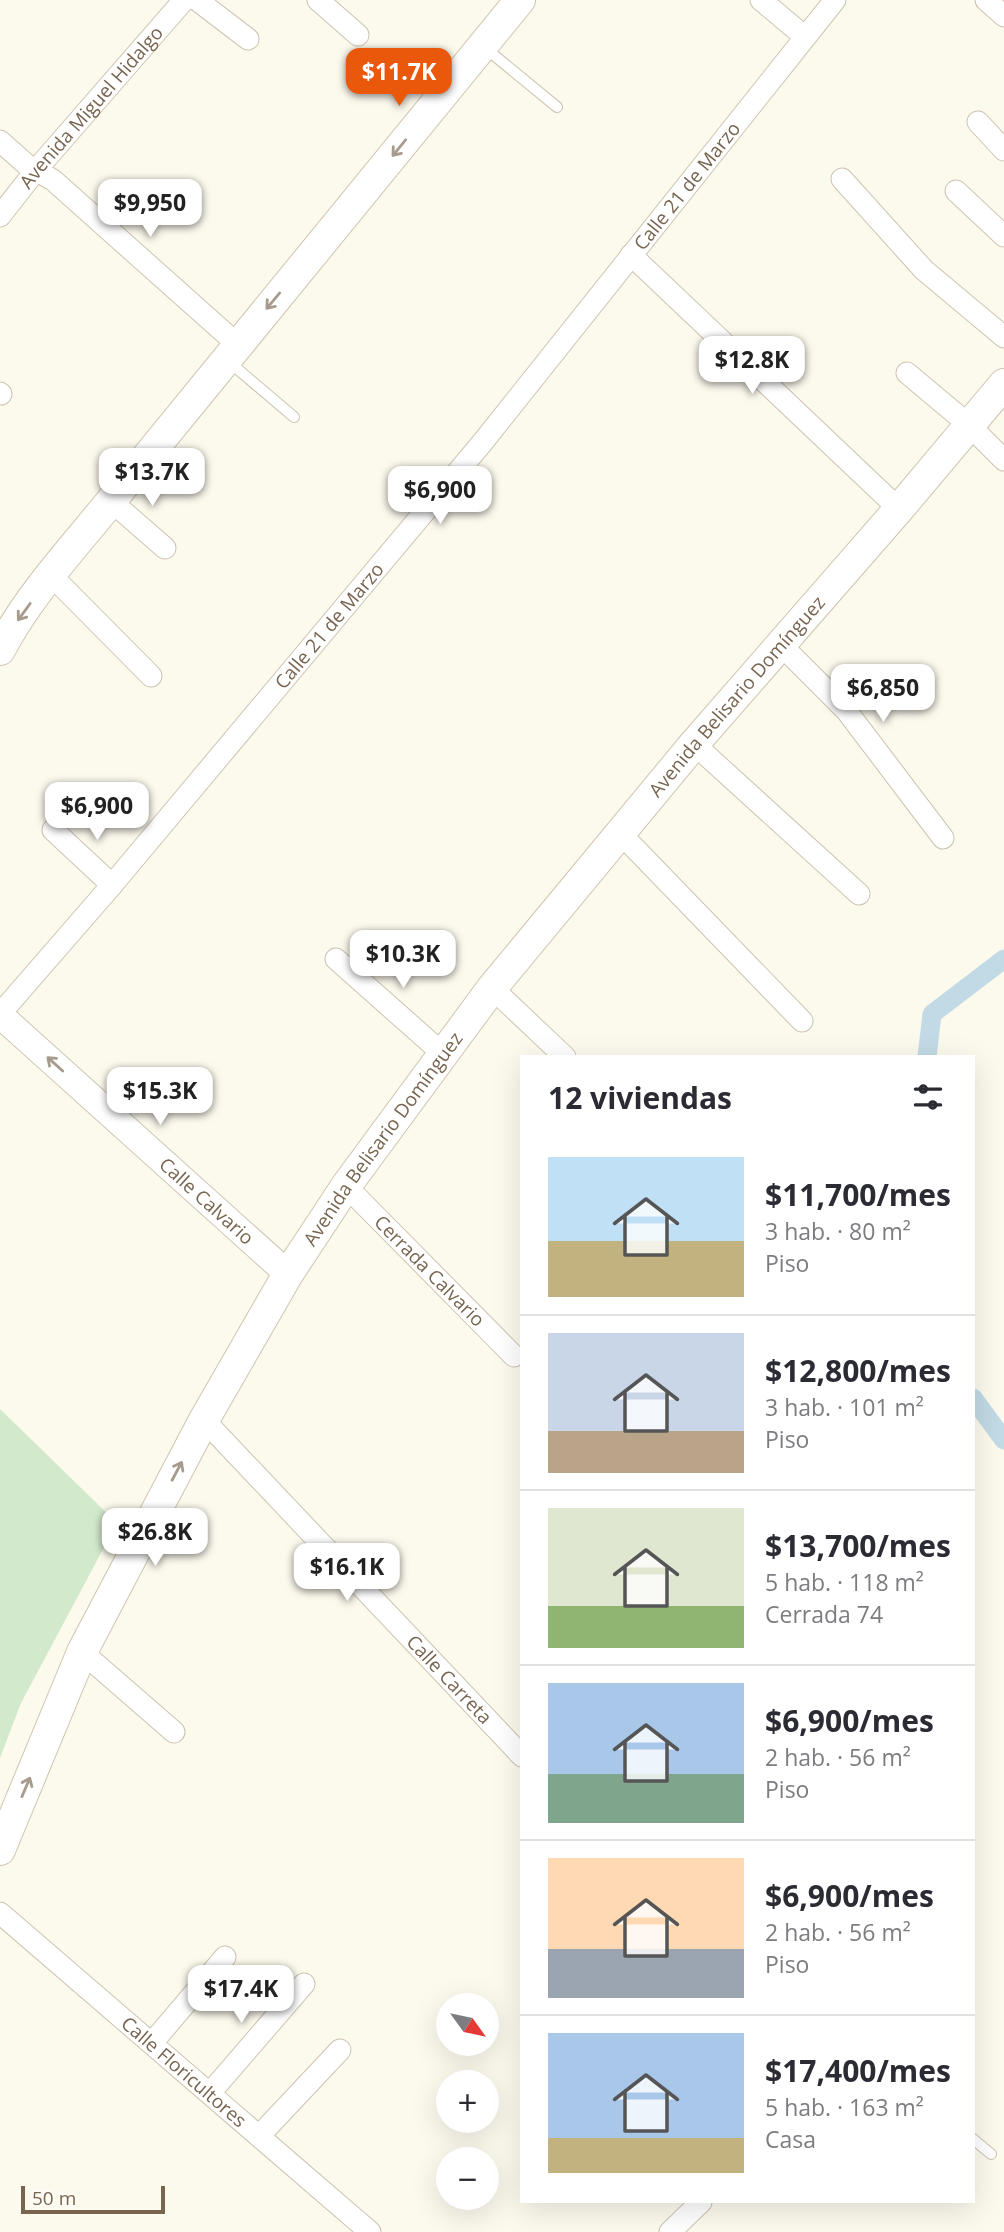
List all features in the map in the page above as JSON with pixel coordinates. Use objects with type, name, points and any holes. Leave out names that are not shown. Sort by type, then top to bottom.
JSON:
[{"type":"main road","points":[[0,650],[51,575],[111,500],[520,0]]},
{"type":"main road","name":"Avenida Belisario Domínguez","points":[[0,1850],[82,1652],[204,1420],[288,1274],[346,1186],[492,988],[694,744],[1004,384]]},
{"type":"street","name":"Avenida Miguel Hidalgo","points":[[0,216],[36,170],[184,0]]},
{"type":"street","points":[[197,0],[248,39]]},
{"type":"street","points":[[318,0],[358,35]]},
{"type":"street","points":[[761,0],[805,37]]},
{"type":"street","name":"Calle 21 de Marzo","points":[[0,1014],[482,443],[835,0]]},
{"type":"street","points":[[986,0],[1004,16]]},
{"type":"street","points":[[978,122],[1004,150]]},
{"type":"street","points":[[0,141],[52,180],[232,352]]},
{"type":"street","points":[[842,179],[924,270],[1004,337]]},
{"type":"street","points":[[956,191],[1004,236]]},
{"type":"street","points":[[631,256],[899,509]]},
{"type":"street","points":[[907,373],[969,425],[1004,460]]},
{"type":"street","points":[[111,500],[165,548]]},
{"type":"street","points":[[51,575],[151,676]]},
{"type":"street","points":[[781,645],[846,710],[943,838]]},
{"type":"street","points":[[694,744],[859,894]]},
{"type":"street","points":[[53,830],[111,885]]},
{"type":"street","points":[[621,834],[802,1021]]},
{"type":"street","points":[[337,959],[442,1053]]},
{"type":"street","points":[[492,988],[563,1055]]},
{"type":"street","name":"Calle Calvario","points":[[0,1014],[288,1274]]},
{"type":"street","name":"Cerrada Calvario","points":[[346,1186],[514,1356]]},
{"type":"street","name":"Calle Carreta","points":[[204,1420],[520,1754]]},
{"type":"street","points":[[82,1652],[174,1732]]},
{"type":"street","name":"Calle Floricultores","points":[[0,1913],[370,2232]]},
{"type":"street","points":[[152,2043],[225,1957]]},
{"type":"street","points":[[210,2094],[304,1984]]},
{"type":"street","points":[[259,2136],[340,2050]]},
{"type":"street","points":[[670,2232],[700,2203]]},
{"type":"lane","points":[[483,46],[557,107]]},
{"type":"lane","points":[[232,352],[294,417]]},
{"type":"lane","points":[[975,2141],[992,2154]]},
{"type":"green space","points":[[0,1409],[117,1523],[21,1703],[0,1758]]},
{"type":"waterway","points":[[927,1055],[932,1014],[1004,959]]},
{"type":"waterway","points":[[975,1401],[1004,1440]]}]
